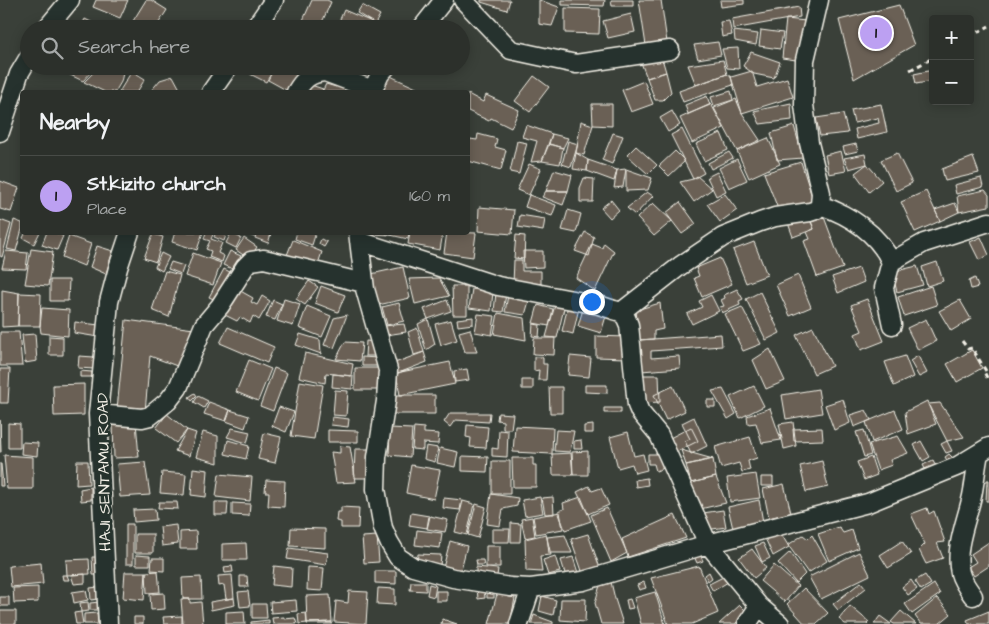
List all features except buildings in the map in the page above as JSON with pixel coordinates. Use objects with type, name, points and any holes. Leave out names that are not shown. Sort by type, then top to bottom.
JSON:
[{"type":"street","points":[[53,20],[70,0]]},
{"type":"street","points":[[260,20],[274,0]]},
{"type":"street","points":[[428,20],[444,0]]},
{"type":"street","points":[[463,0],[511,50],[576,64],[670,50]]},
{"type":"street","points":[[621,312],[680,266],[723,237],[776,217],[810,212],[816,210],[820,205],[821,193],[806,126],[804,105],[805,60],[819,0]]},
{"type":"street","points":[[0,132],[20,72]]},
{"type":"street","points":[[212,90],[223,75]]},
{"type":"street","points":[[297,90],[302,82],[311,75]]},
{"type":"street","points":[[333,75],[370,90]]},
{"type":"street","points":[[373,90],[380,75]]},
{"type":"street","points":[[820,205],[840,212],[871,234],[886,252],[891,262],[884,288],[892,325]]},
{"type":"street","points":[[891,262],[924,243],[989,222]]},
{"type":"street","name":"HAJI SENTAMU ROAD","points":[[108,624],[98,414],[109,302],[129,235]]},
{"type":"street","points":[[780,624],[759,606],[708,544],[662,442],[637,405],[629,325],[621,312],[598,305],[498,286],[359,237],[364,283],[388,370],[376,489],[383,528],[389,542],[398,557],[412,567],[453,578],[510,587],[531,588],[566,584],[600,577],[708,544],[868,502],[956,467],[984,450]]},
{"type":"street","points":[[98,414],[142,418],[150,416],[168,401],[178,388],[204,325],[220,306],[245,267],[251,261],[269,260],[364,283]]},
{"type":"street","points":[[973,596],[963,582],[959,572],[959,553],[984,450]]},
{"type":"street","points":[[519,624],[531,588]]},
{"type":"street","points":[[747,624],[759,606]]},
{"type":"path","points":[[974,35],[989,26]]},
{"type":"path","points":[[910,70],[929,60]]},
{"type":"path","points":[[962,341],[968,349],[972,348],[986,371],[984,372],[989,381]]},
{"type":"place","name":"St.kizito church","points":[[876,33]]}]
